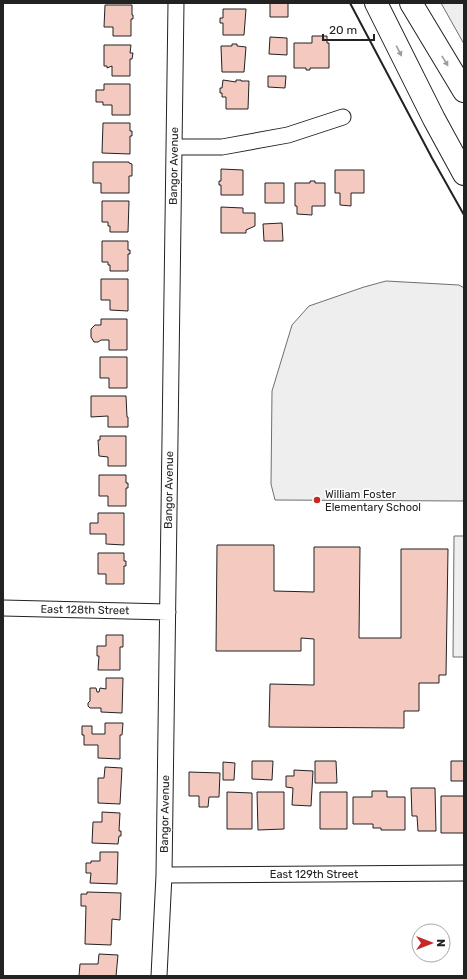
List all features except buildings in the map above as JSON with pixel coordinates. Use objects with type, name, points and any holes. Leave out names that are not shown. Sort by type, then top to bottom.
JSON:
[{"type":"highway","points":[[376,3],[434,119],[464,174]]},
{"type":"highway","points":[[411,3],[464,92]]},
{"type":"street","name":"Bangor Avenue","points":[[158,976],[164,875],[176,3]]},
{"type":"street","points":[[174,146],[222,146],[288,135],[344,117]]},
{"type":"street","name":"East 128th Street","points":[[3,608],[168,612]]},
{"type":"street","name":"East 129th Street","points":[[164,875],[464,873]]},
{"type":"shaded area","points":[[441,3],[464,3],[464,44]]},
{"type":"shaded area","points":[[386,281],[459,285],[464,288],[464,501],[275,500],[271,484],[272,391],[292,325],[309,306]]},
{"type":"shaded area","points":[[454,536],[464,536],[464,657],[453,657]]},
{"type":"wall","points":[[350,3],[464,215]]},
{"type":"place","name":"William Foster Elementary School","points":[[317,500]]}]
